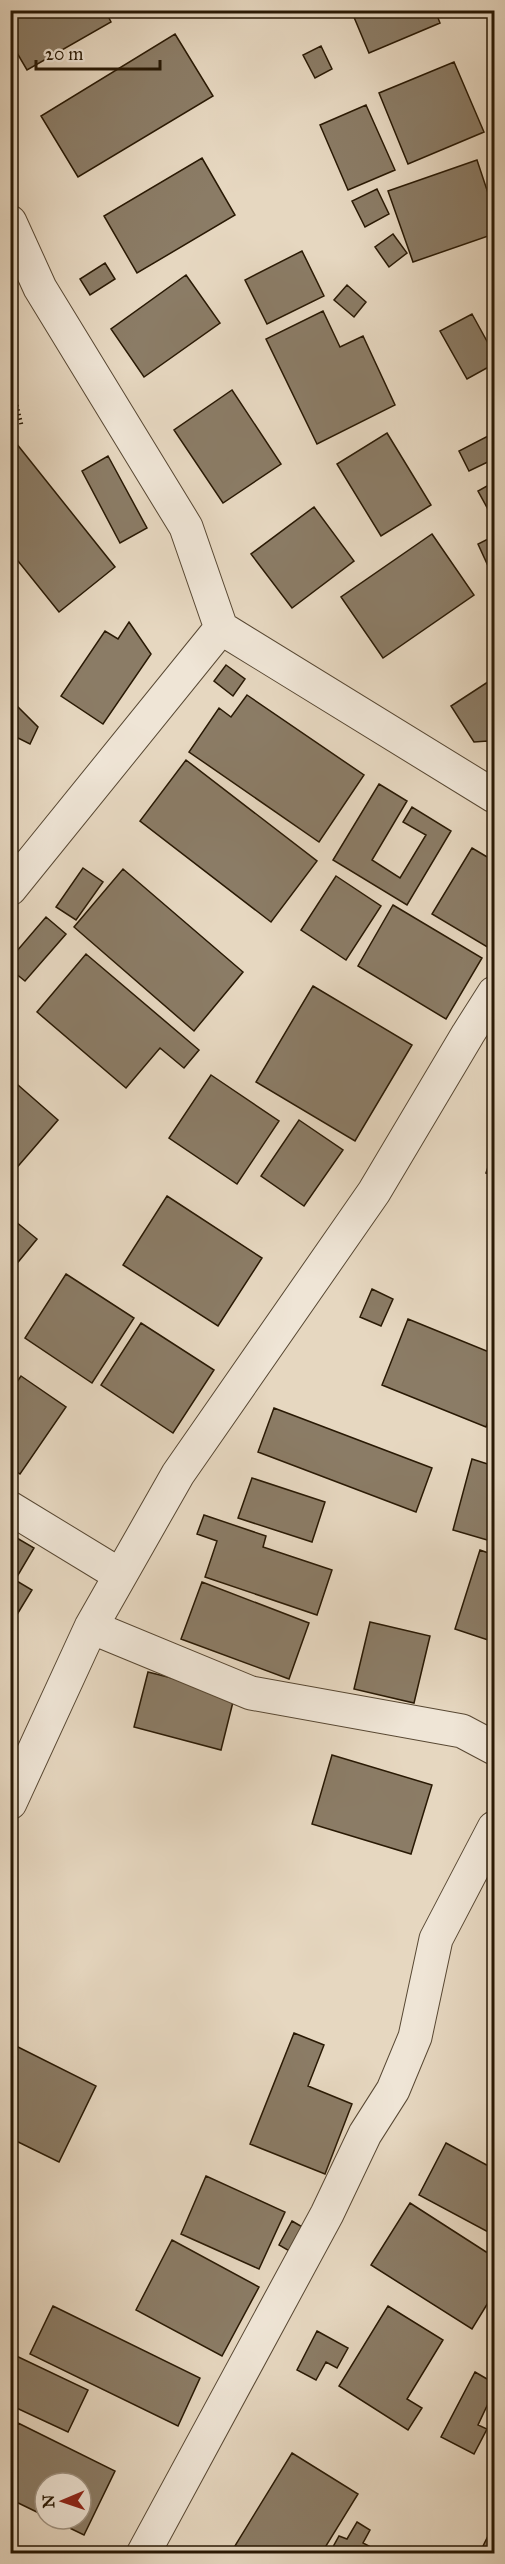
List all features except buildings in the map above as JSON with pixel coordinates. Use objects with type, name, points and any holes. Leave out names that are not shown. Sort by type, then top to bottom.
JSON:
[{"type":"street","points":[[10,222],[40,288],[186,527],[221,628],[495,796]]},
{"type":"street","points":[[10,889],[221,628]]},
{"type":"street","points":[[10,1803],[91,1627],[178,1474],[374,1192],[495,993]]},
{"type":"street","points":[[10,1508],[120,1575]]},
{"type":"street","points":[[91,1627],[251,1693],[462,1731],[495,1748]]},
{"type":"street","points":[[143,2553],[327,2214],[365,2134],[393,2090],[415,2037],[436,1939],[495,1828]]},
{"type":"path","points":[[10,379],[22,427]]}]
